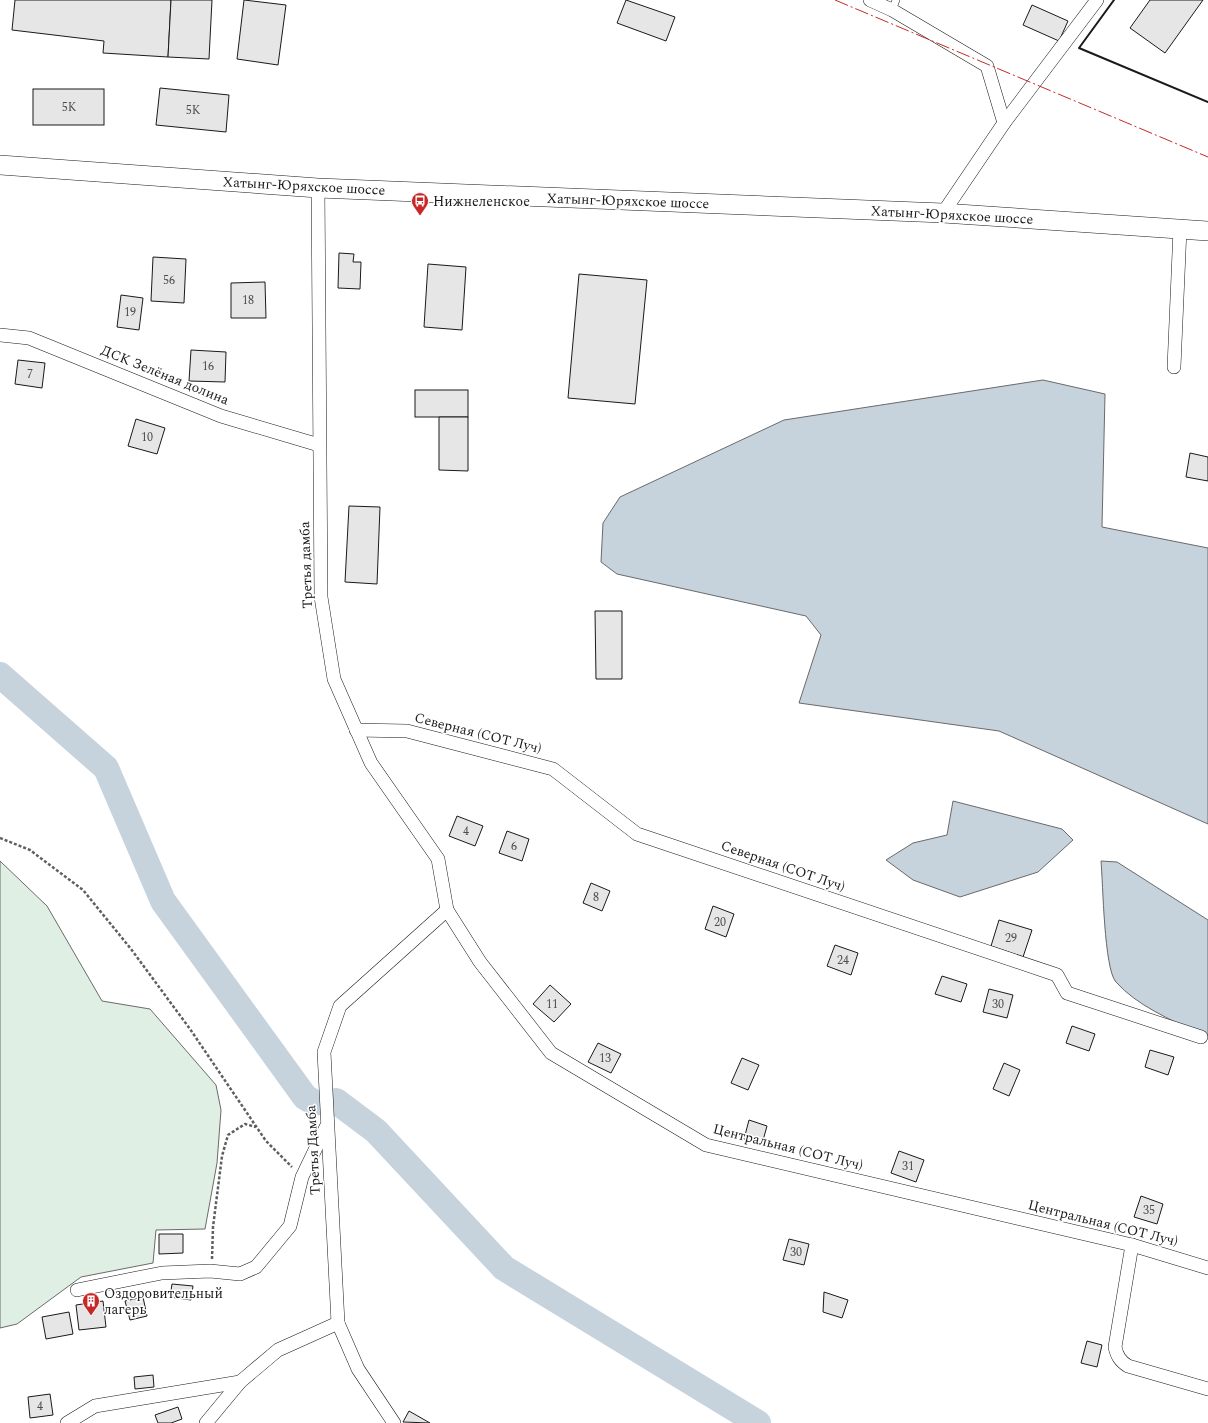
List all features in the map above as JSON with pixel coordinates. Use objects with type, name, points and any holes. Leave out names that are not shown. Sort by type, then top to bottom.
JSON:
[{"type":"main road","name":"Хатынг-Юряхское шоссе","points":[[0,165],[318,188],[944,213],[1208,230]]},
{"type":"street","points":[[870,0],[894,5],[987,66],[1004,123]]},
{"type":"street","points":[[944,213],[1004,123],[1097,0]]},
{"type":"street","name":"Третья дамба","points":[[318,188],[320,597],[334,679],[371,763],[438,859],[447,910]]},
{"type":"street","points":[[1174,367],[1180,229]]},
{"type":"street","name":"ДСК Зелёная долина","points":[[0,335],[29,338],[221,416],[319,445]]},
{"type":"street","name":"Северная (СОТ Луч)","points":[[356,730],[407,731],[553,769],[637,834],[1057,975],[1067,994],[1201,1037]]},
{"type":"street","name":"Третья Дамба","points":[[394,1423],[358,1369],[338,1323],[324,1052],[340,1006],[447,910]]},
{"type":"street","name":"Центральная (СОТ Луч)","points":[[447,910],[480,962],[551,1053],[706,1145],[1132,1245],[1208,1268]]},
{"type":"street","points":[[77,1290],[162,1273],[210,1271],[240,1274],[256,1267],[290,1226],[302,1177],[327,1126]]},
{"type":"street","points":[[1132,1245],[1115,1347],[1118,1356],[1122,1362],[1128,1366],[1208,1390]]},
{"type":"street","points":[[206,1423],[240,1382],[278,1350],[338,1323]]},
{"type":"street","points":[[67,1423],[95,1406],[240,1382]]},
{"type":"path","points":[[0,838],[30,850],[83,890],[131,949],[190,1029],[266,1141],[302,1177]]},
{"type":"path","points":[[210,1271],[213,1248],[213,1227],[222,1156],[228,1135],[245,1124],[256,1127]]},
{"type":"green space","points":[[0,861],[47,906],[102,1001],[150,1009],[216,1085],[221,1110],[217,1163],[205,1229],[156,1230],[153,1263],[81,1277],[17,1324],[0,1328]]},
{"type":"shaded area","points":[[1043,380],[1105,394],[1102,527],[1208,548],[1208,824],[999,731],[799,703],[821,635],[806,616],[617,574],[601,562],[603,523],[620,497],[784,420]]},
{"type":"shaded area","points":[[953,801],[1062,829],[1073,840],[1038,872],[960,897],[913,880],[886,860],[913,843],[947,835]]},
{"type":"shaded area","points":[[1101,861],[1117,862],[1208,920],[1208,1036],[1198,1034],[1144,1005],[1124,991],[1116,982],[1112,974],[1109,961],[1103,906]]},
{"type":"building","points":[[15,0],[171,0],[168,57],[103,53],[104,41],[12,30]]},
{"type":"building","points":[[171,0],[212,0],[209,59],[168,57]]},
{"type":"building","points":[[244,0],[286,5],[278,65],[237,59]]},
{"type":"building","points":[[626,0],[675,17],[666,41],[617,23]]},
{"type":"building","points":[[1150,0],[1203,0],[1165,53],[1130,28]]},
{"type":"building","points":[[1032,5],[1068,21],[1059,41],[1023,25]]},
{"type":"building","points":[[160,88],[229,95],[226,132],[156,125]]},
{"type":"building","points":[[33,89],[104,89],[104,125],[33,125]]},
{"type":"building","points":[[339,253],[354,254],[353,262],[361,262],[360,289],[338,288]]},
{"type":"building","points":[[153,257],[186,259],[184,303],[151,301]]},
{"type":"building","points":[[428,264],[466,267],[462,330],[424,327]]},
{"type":"building","points":[[579,274],[647,280],[635,404],[568,398]]},
{"type":"building","points":[[265,282],[266,318],[231,318],[231,283]]},
{"type":"building","points":[[121,295],[143,298],[139,330],[117,327]]},
{"type":"building","points":[[191,350],[226,352],[225,382],[189,381]]},
{"type":"building","points":[[18,360],[45,363],[42,388],[15,384]]},
{"type":"building","points":[[415,390],[468,390],[468,417],[415,417]]},
{"type":"building","points":[[439,417],[468,417],[468,471],[439,470]]},
{"type":"building","points":[[136,419],[165,428],[157,454],[128,446]]},
{"type":"building","points":[[1190,453],[1208,457],[1208,481],[1186,477]]},
{"type":"building","points":[[349,506],[380,507],[377,584],[345,582]]},
{"type":"building","points":[[595,611],[622,611],[622,679],[596,679]]},
{"type":"building","points":[[457,816],[483,826],[475,846],[449,836]]},
{"type":"building","points":[[507,831],[529,839],[522,861],[499,853]]},
{"type":"building","points":[[591,883],[610,891],[602,911],[583,903]]},
{"type":"building","points":[[713,906],[734,914],[726,937],[705,929]]},
{"type":"building","points":[[999,920],[1032,930],[1023,957],[991,946]]},
{"type":"building","points":[[835,945],[858,953],[851,975],[827,966]]},
{"type":"building","points":[[942,976],[967,984],[961,1002],[935,994]]},
{"type":"building","points":[[550,985],[571,1004],[554,1022],[533,1004]]},
{"type":"building","points":[[989,989],[1013,995],[1007,1018],[983,1012]]},
{"type":"building","points":[[1072,1026],[1095,1034],[1089,1051],[1066,1043]]},
{"type":"building","points":[[598,1043],[621,1054],[611,1073],[588,1062]]},
{"type":"building","points":[[1150,1050],[1174,1057],[1168,1075],[1145,1067]]},
{"type":"building","points":[[742,1058],[759,1065],[748,1090],[731,1083]]},
{"type":"building","points":[[1004,1063],[1020,1070],[1009,1096],[993,1089]]},
{"type":"building","points":[[749,1120],[767,1126],[762,1144],[744,1139]]},
{"type":"building","points":[[899,1151],[924,1160],[916,1182],[891,1173]]},
{"type":"building","points":[[1141,1196],[1163,1204],[1157,1224],[1134,1217]]},
{"type":"building","points":[[159,1234],[183,1234],[183,1253],[159,1254]]},
{"type":"building","points":[[789,1239],[809,1244],[804,1265],[783,1260]]},
{"type":"building","points":[[172,1284],[193,1286],[191,1300],[170,1297]]},
{"type":"building","points":[[824,1292],[848,1300],[842,1318],[823,1312]]},
{"type":"building","points":[[143,1297],[147,1316],[130,1320],[125,1301]]},
{"type":"building","name":"Оздоровительный лагерь","points":[[103,1301],[106,1327],[79,1330],[76,1305]]},
{"type":"building","points":[[69,1312],[73,1334],[46,1339],[42,1317]]},
{"type":"building","points":[[1087,1341],[1102,1345],[1097,1367],[1081,1363]]},
{"type":"building","points":[[153,1375],[154,1387],[135,1389],[134,1377]]},
{"type":"building","points":[[50,1394],[53,1415],[30,1418],[28,1397]]},
{"type":"building","points":[[178,1407],[182,1419],[171,1423],[158,1423],[155,1415]]},
{"type":"building","points":[[409,1411],[430,1423],[403,1422]]},
{"type":"waterway","points":[[0,675],[106,768],[163,901],[305,1097],[315,1103]]},
{"type":"waterway","points":[[336,1101],[376,1131],[504,1268],[758,1423]]},
{"type":"wall","points":[[1114,0],[1079,48],[1208,102]]},
{"type":"power","points":[[835,0],[1208,157]]},
{"type":"place","name":"Нижнеленское","points":[[420,216]]},
{"type":"place","name":"Оздоровительный лагерь","points":[[91,1316]]}]
